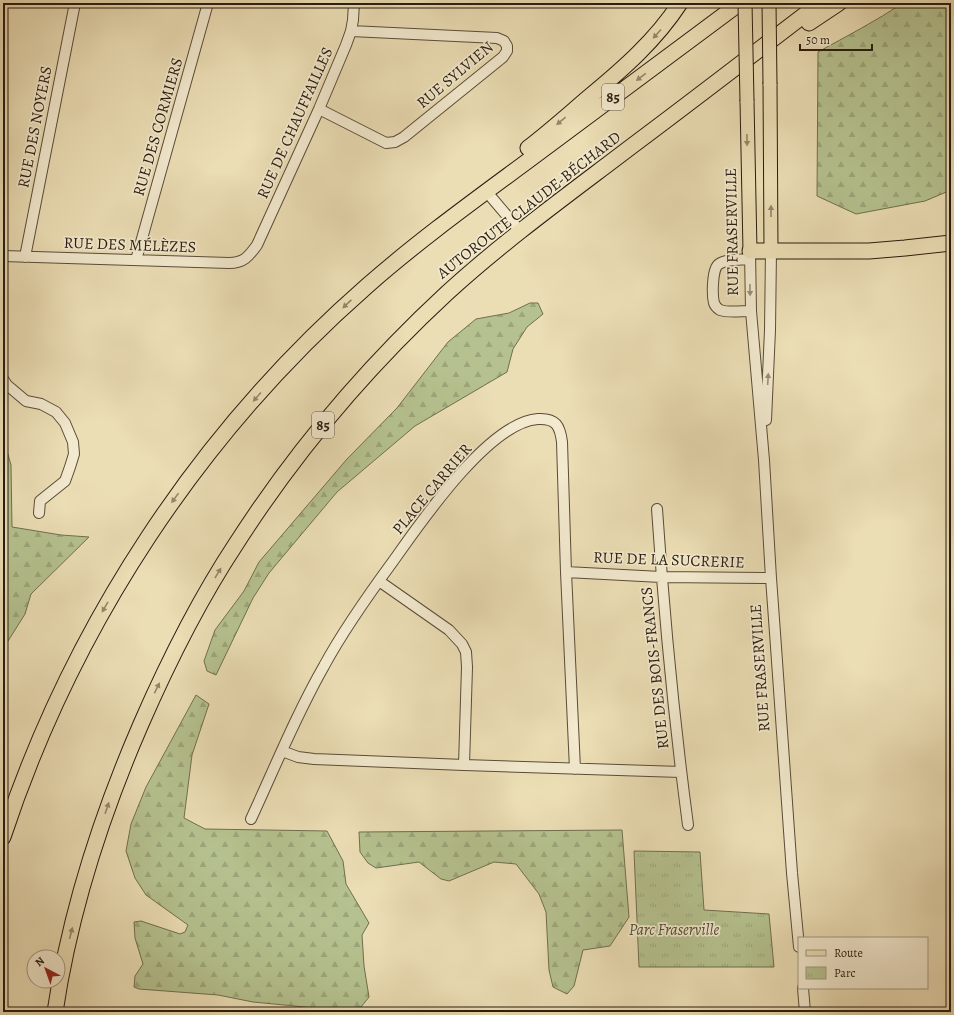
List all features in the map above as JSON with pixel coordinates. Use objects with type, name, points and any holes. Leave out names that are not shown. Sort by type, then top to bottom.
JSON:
[{"type":"highway","points":[[362,291],[432,224],[542,138],[614,76],[660,30],[680,3]]},
{"type":"highway","points":[[681,47],[734,3]]},
{"type":"highway","name":"AUTOROUTE CLAUDE-BÉCHARD","points":[[3,837],[29,764],[47,722],[104,608],[153,529],[197,468],[267,385],[319,331],[399,259],[486,191],[740,3]]},
{"type":"highway","name":"AUTOROUTE CLAUDE-BÉCHARD","points":[[55,1012],[67,946],[94,845],[131,746],[154,693],[209,587],[258,510],[287,470],[321,427],[381,359],[446,294],[480,264],[520,231],[820,3]]},
{"type":"highway","points":[[666,121],[839,3]]},
{"type":"highway","points":[[920,246],[951,235]]},
{"type":"highway","points":[[750,255],[771,250],[869,250],[951,243]]},
{"type":"main road","name":"RUE FRASERVILLE","points":[[745,3],[750,255]]},
{"type":"main road","name":"RUE FRASERVILLE","points":[[769,3],[771,250]]},
{"type":"street","name":"RUE DES NOYERS","points":[[25,257],[75,3]]},
{"type":"street","name":"RUE DES CORMIERS","points":[[136,260],[208,3]]},
{"type":"street","name":"RUE DE CHAUFFAILLES","points":[[252,252],[319,109],[346,45],[351,31],[354,3]]},
{"type":"street","name":"RUE SYLVIEN","points":[[319,109],[386,143],[395,142],[404,137],[454,98],[503,57],[507,52],[508,46],[504,41],[497,38],[351,31]]},
{"type":"street","points":[[486,191],[520,231]]},
{"type":"street","name":"RUE FRASERVILLE","points":[[764,460],[770,330],[771,250]]},
{"type":"street","name":"RUE DES MÉLÈZES","points":[[3,256],[238,263],[252,252]]},
{"type":"street","points":[[750,255],[719,263],[715,267],[713,302],[720,310],[751,311]]},
{"type":"street","name":"RUE FRASERVILLE","points":[[750,255],[751,311],[764,460],[770,578],[798,937]]},
{"type":"street","points":[[3,380],[26,401],[41,404],[56,412],[66,423],[73,442],[74,454],[65,481],[40,501],[39,513]]},
{"type":"street","name":"PLACE CARRIER","points":[[251,819],[308,695],[327,659],[358,609],[416,529],[468,465],[492,442],[507,432],[536,419],[554,422],[560,429],[562,442],[575,769]]},
{"type":"street","name":"RUE DES BOIS-FRANCS","points":[[657,509],[661,577],[681,772],[688,825]]},
{"type":"street","name":"RUE DE LA SUCRERIE","points":[[566,572],[661,577],[770,578]]},
{"type":"street","points":[[379,581],[449,630],[462,644],[466,652],[467,668],[464,765]]},
{"type":"street","points":[[282,751],[306,758],[681,772]]},
{"type":"street","points":[[803,989],[805,1012]]},
{"type":"green space","points":[[903,3],[951,3],[951,190],[925,201],[856,214],[817,196],[818,52]]},
{"type":"green space","points":[[530,303],[538,303],[543,314],[527,327],[513,349],[507,372],[415,426],[337,492],[269,573],[253,598],[216,675],[207,671],[204,661],[215,630],[244,591],[259,562],[347,459],[397,408],[448,342],[476,319],[509,313]]},
{"type":"green space","points":[[3,437],[11,465],[12,527],[61,535],[89,537],[31,594],[25,614],[3,649]]},
{"type":"green space","points":[[196,695],[209,704],[192,755],[184,818],[205,829],[327,831],[343,861],[346,884],[369,923],[362,935],[364,966],[369,997],[361,1007],[336,1010],[253,1002],[218,995],[139,989],[134,987],[135,976],[143,964],[135,938],[134,922],[141,921],[180,934],[185,932],[188,925],[146,895],[135,878],[126,851],[131,824],[146,787]]},
{"type":"green space","points":[[622,830],[629,917],[610,946],[583,950],[574,986],[567,994],[553,987],[549,970],[546,912],[539,894],[516,864],[494,862],[449,881],[441,879],[419,862],[376,868],[368,863],[360,852],[359,832]]},
{"type":"green space","name":"Parc Fraserville","points":[[634,851],[700,852],[704,910],[769,914],[774,967],[639,967]]}]
